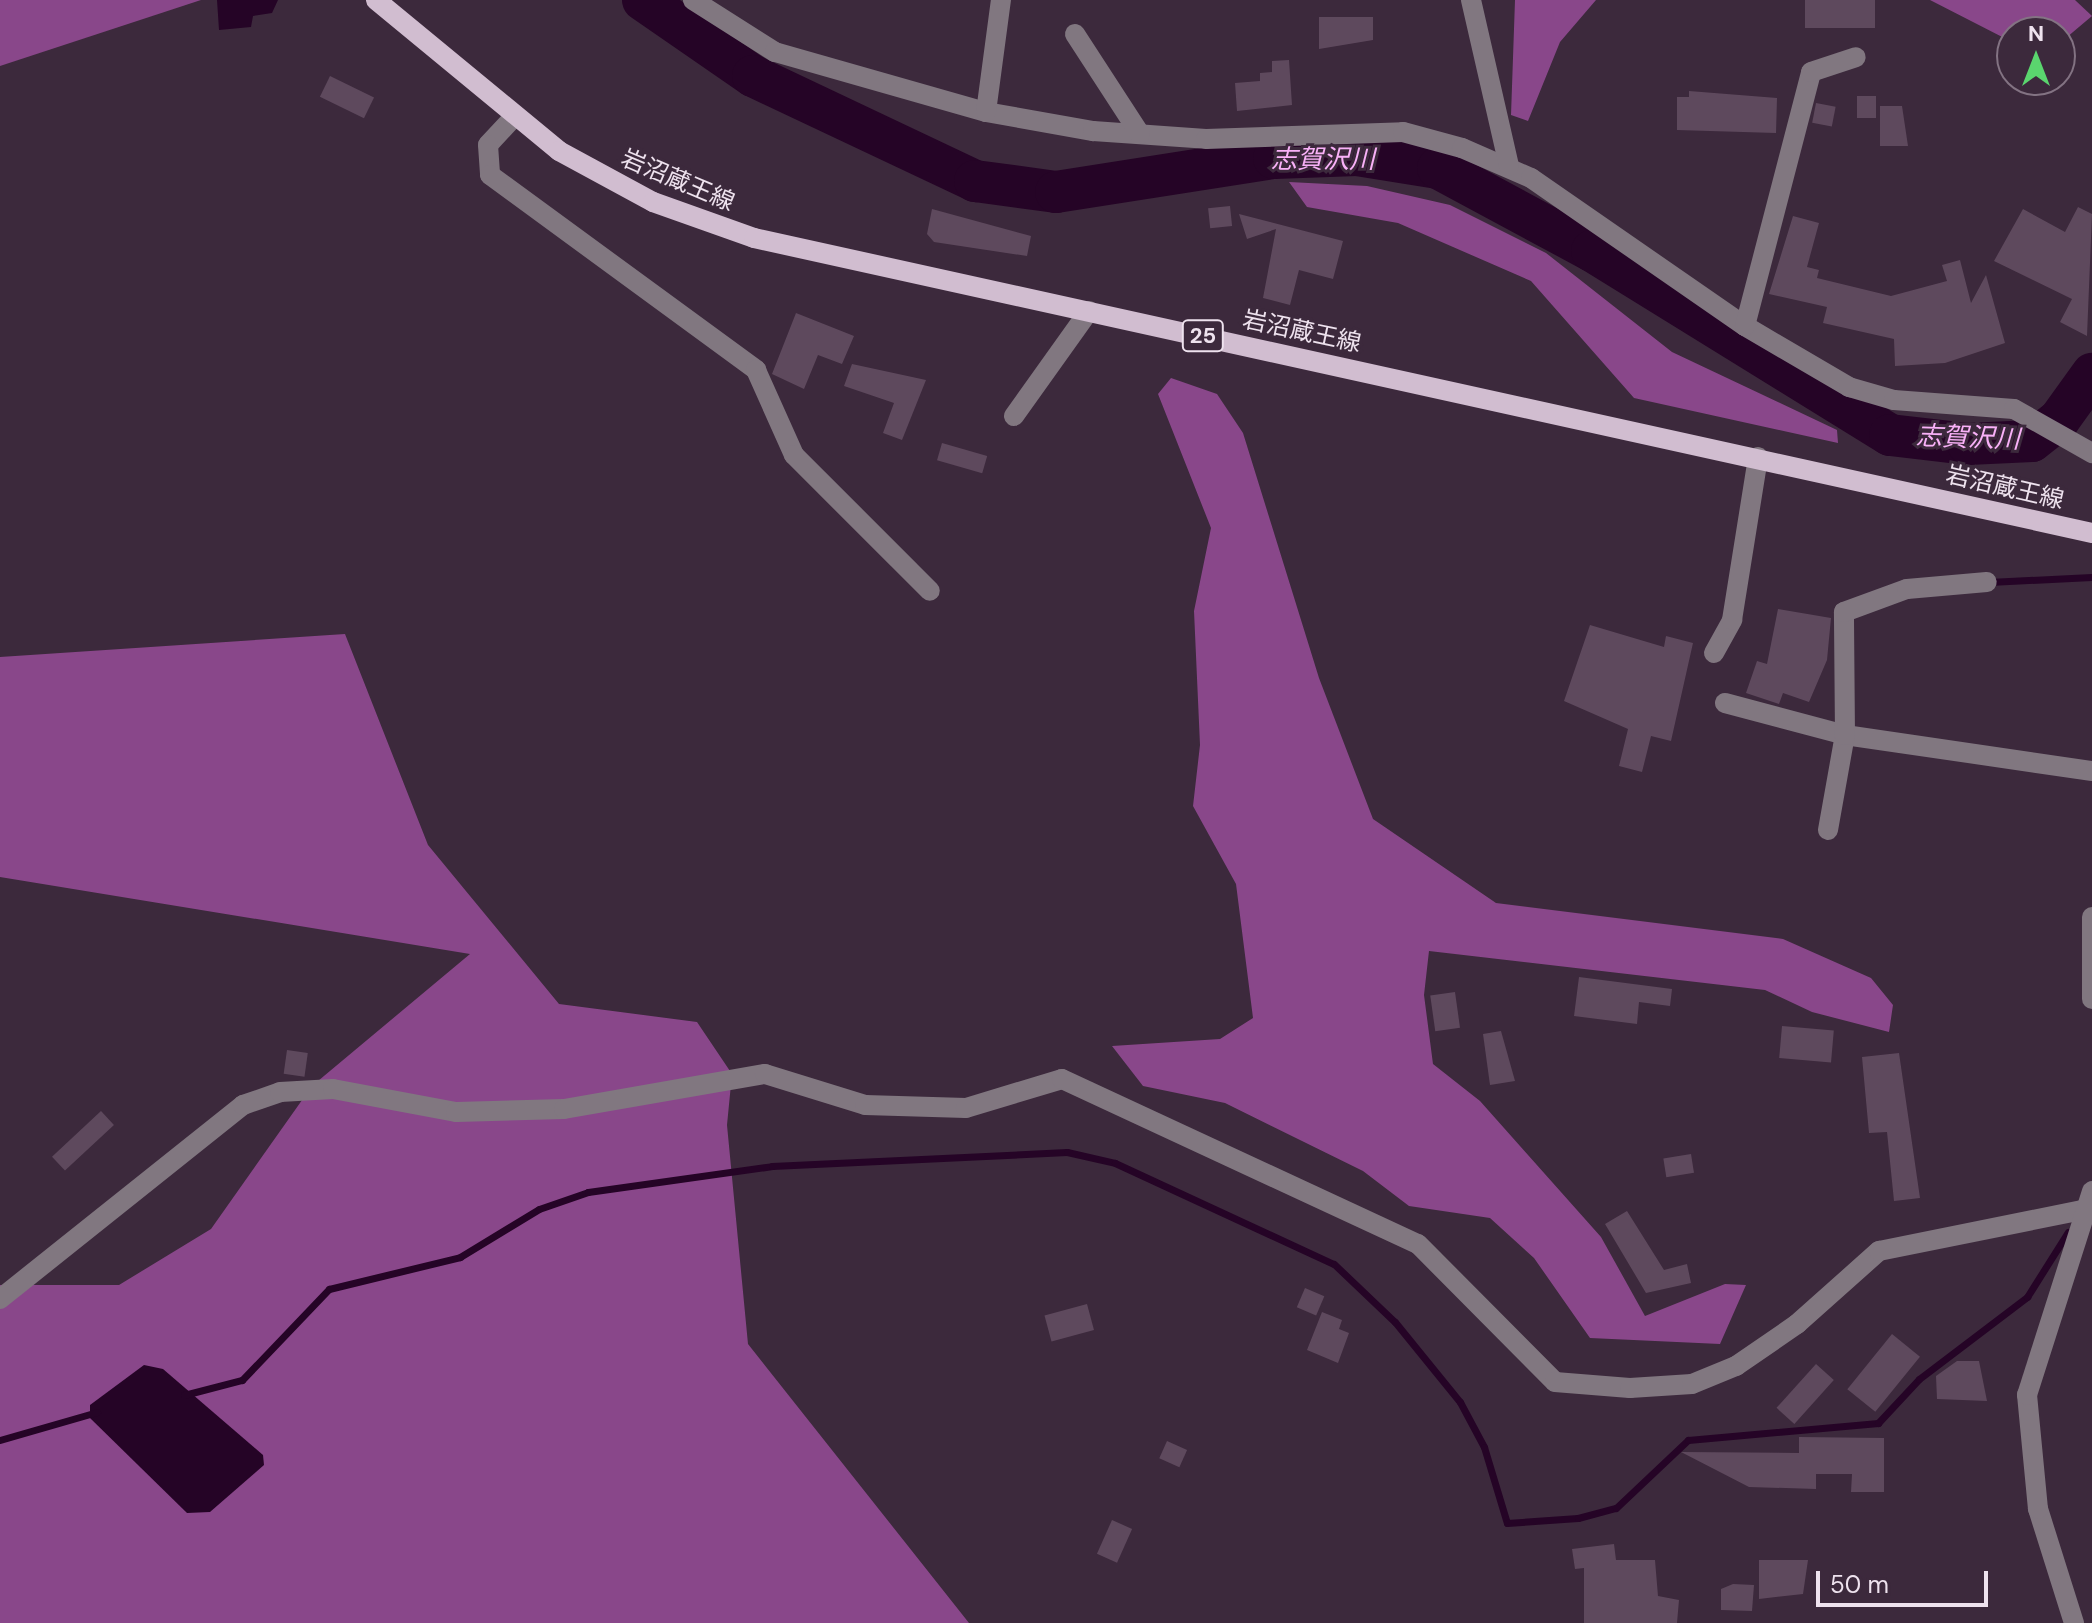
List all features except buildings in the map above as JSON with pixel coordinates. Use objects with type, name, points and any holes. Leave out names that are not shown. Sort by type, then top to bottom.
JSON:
[{"type":"main road","name":"岩沼蔵王線","points":[[376,0],[512,119],[605,178],[703,222],[1089,311],[2092,533]]},
{"type":"street","points":[[693,0],[775,52],[986,112],[1140,134],[1403,132],[1509,166],[1745,326],[1869,394],[2014,409],[2057,438],[2092,453]]},
{"type":"street","points":[[986,112],[1001,0]]},
{"type":"street","points":[[1471,0],[1509,166]]},
{"type":"street","points":[[1075,34],[1140,134]]},
{"type":"street","points":[[1745,326],[1811,72],[1856,57]]},
{"type":"street","points":[[512,119],[488,145],[490,175],[756,370],[794,455],[930,591]]},
{"type":"street","points":[[1014,416],[1089,311]]},
{"type":"street","points":[[1714,653],[1732,620],[1758,457]]},
{"type":"street","points":[[1828,830],[1845,735],[1844,612],[1907,589],[1987,582]]},
{"type":"street","points":[[1725,703],[1845,735],[2092,771]]},
{"type":"street","points":[[2092,917],[2092,999]]},
{"type":"street","points":[[0,1299],[243,1105],[280,1092],[333,1089],[456,1112],[548,1109],[765,1074],[865,1105],[966,1108],[1062,1079],[1418,1244],[1555,1382],[1630,1388],[1692,1384],[1736,1366],[1797,1324],[1879,1251],[2091,1202]]},
{"type":"street","points":[[2066,1620],[2038,1509],[2027,1395],[2091,1202]]},
{"type":"shaded area","points":[[0,0],[201,0],[0,66]]},
{"type":"shaded area","points":[[217,0],[278,0],[272,13],[253,16],[251,27],[219,30]]},
{"type":"shaded area","points":[[1515,0],[1596,0],[1560,42],[1528,121],[1511,115]]},
{"type":"shaded area","points":[[1930,0],[2075,0],[2092,16],[2076,30],[2076,16],[1996,16],[1996,34]]},
{"type":"shaded area","points":[[1289,182],[1367,186],[1450,205],[1546,253],[1672,352],[1837,430],[1838,443],[1634,398],[1531,281],[1398,223],[1307,207]]},
{"type":"shaded area","points":[[1171,378],[1217,394],[1243,433],[1319,678],[1373,819],[1496,903],[1783,939],[1871,978],[1893,1005],[1889,1032],[1812,1012],[1765,990],[1429,951],[1424,995],[1433,1064],[1480,1101],[1601,1237],[1645,1316],[1725,1284],[1746,1285],[1720,1344],[1590,1338],[1534,1258],[1490,1218],[1409,1206],[1363,1171],[1225,1103],[1143,1086],[1112,1046],[1220,1039],[1253,1018],[1236,884],[1193,806],[1200,745],[1194,611],[1211,528],[1158,394]]},
{"type":"shaded area","points":[[345,634],[428,845],[559,1004],[697,1022],[732,1074],[727,1125],[748,1344],[969,1623],[0,1623],[0,1285],[119,1285],[211,1229],[312,1086],[470,954],[0,877],[0,657]]},
{"type":"shaded area","points":[[144,1365],[163,1369],[263,1455],[264,1465],[210,1512],[187,1513],[90,1418],[90,1405]]},
{"type":"waterway","name":"志賀沢川","points":[[643,0],[753,76],[975,181],[1056,192],[1274,158],[1357,155],[1438,168],[1592,251],[1890,435],[1968,444],[2032,441],[2059,420],[2092,374]]},
{"type":"waterway","points":[[1989,582],[2092,577]]},
{"type":"waterway","points":[[184,1395],[242,1380],[329,1289],[460,1257],[539,1209],[588,1192],[772,1166],[1067,1152],[1115,1163],[1334,1264],[1395,1322],[1460,1402],[1484,1447],[1507,1523],[1578,1518],[1616,1508],[1688,1440],[1878,1423],[1919,1379],[2027,1297],[2068,1232]]},
{"type":"waterway","points":[[0,1440],[97,1412]]}]
